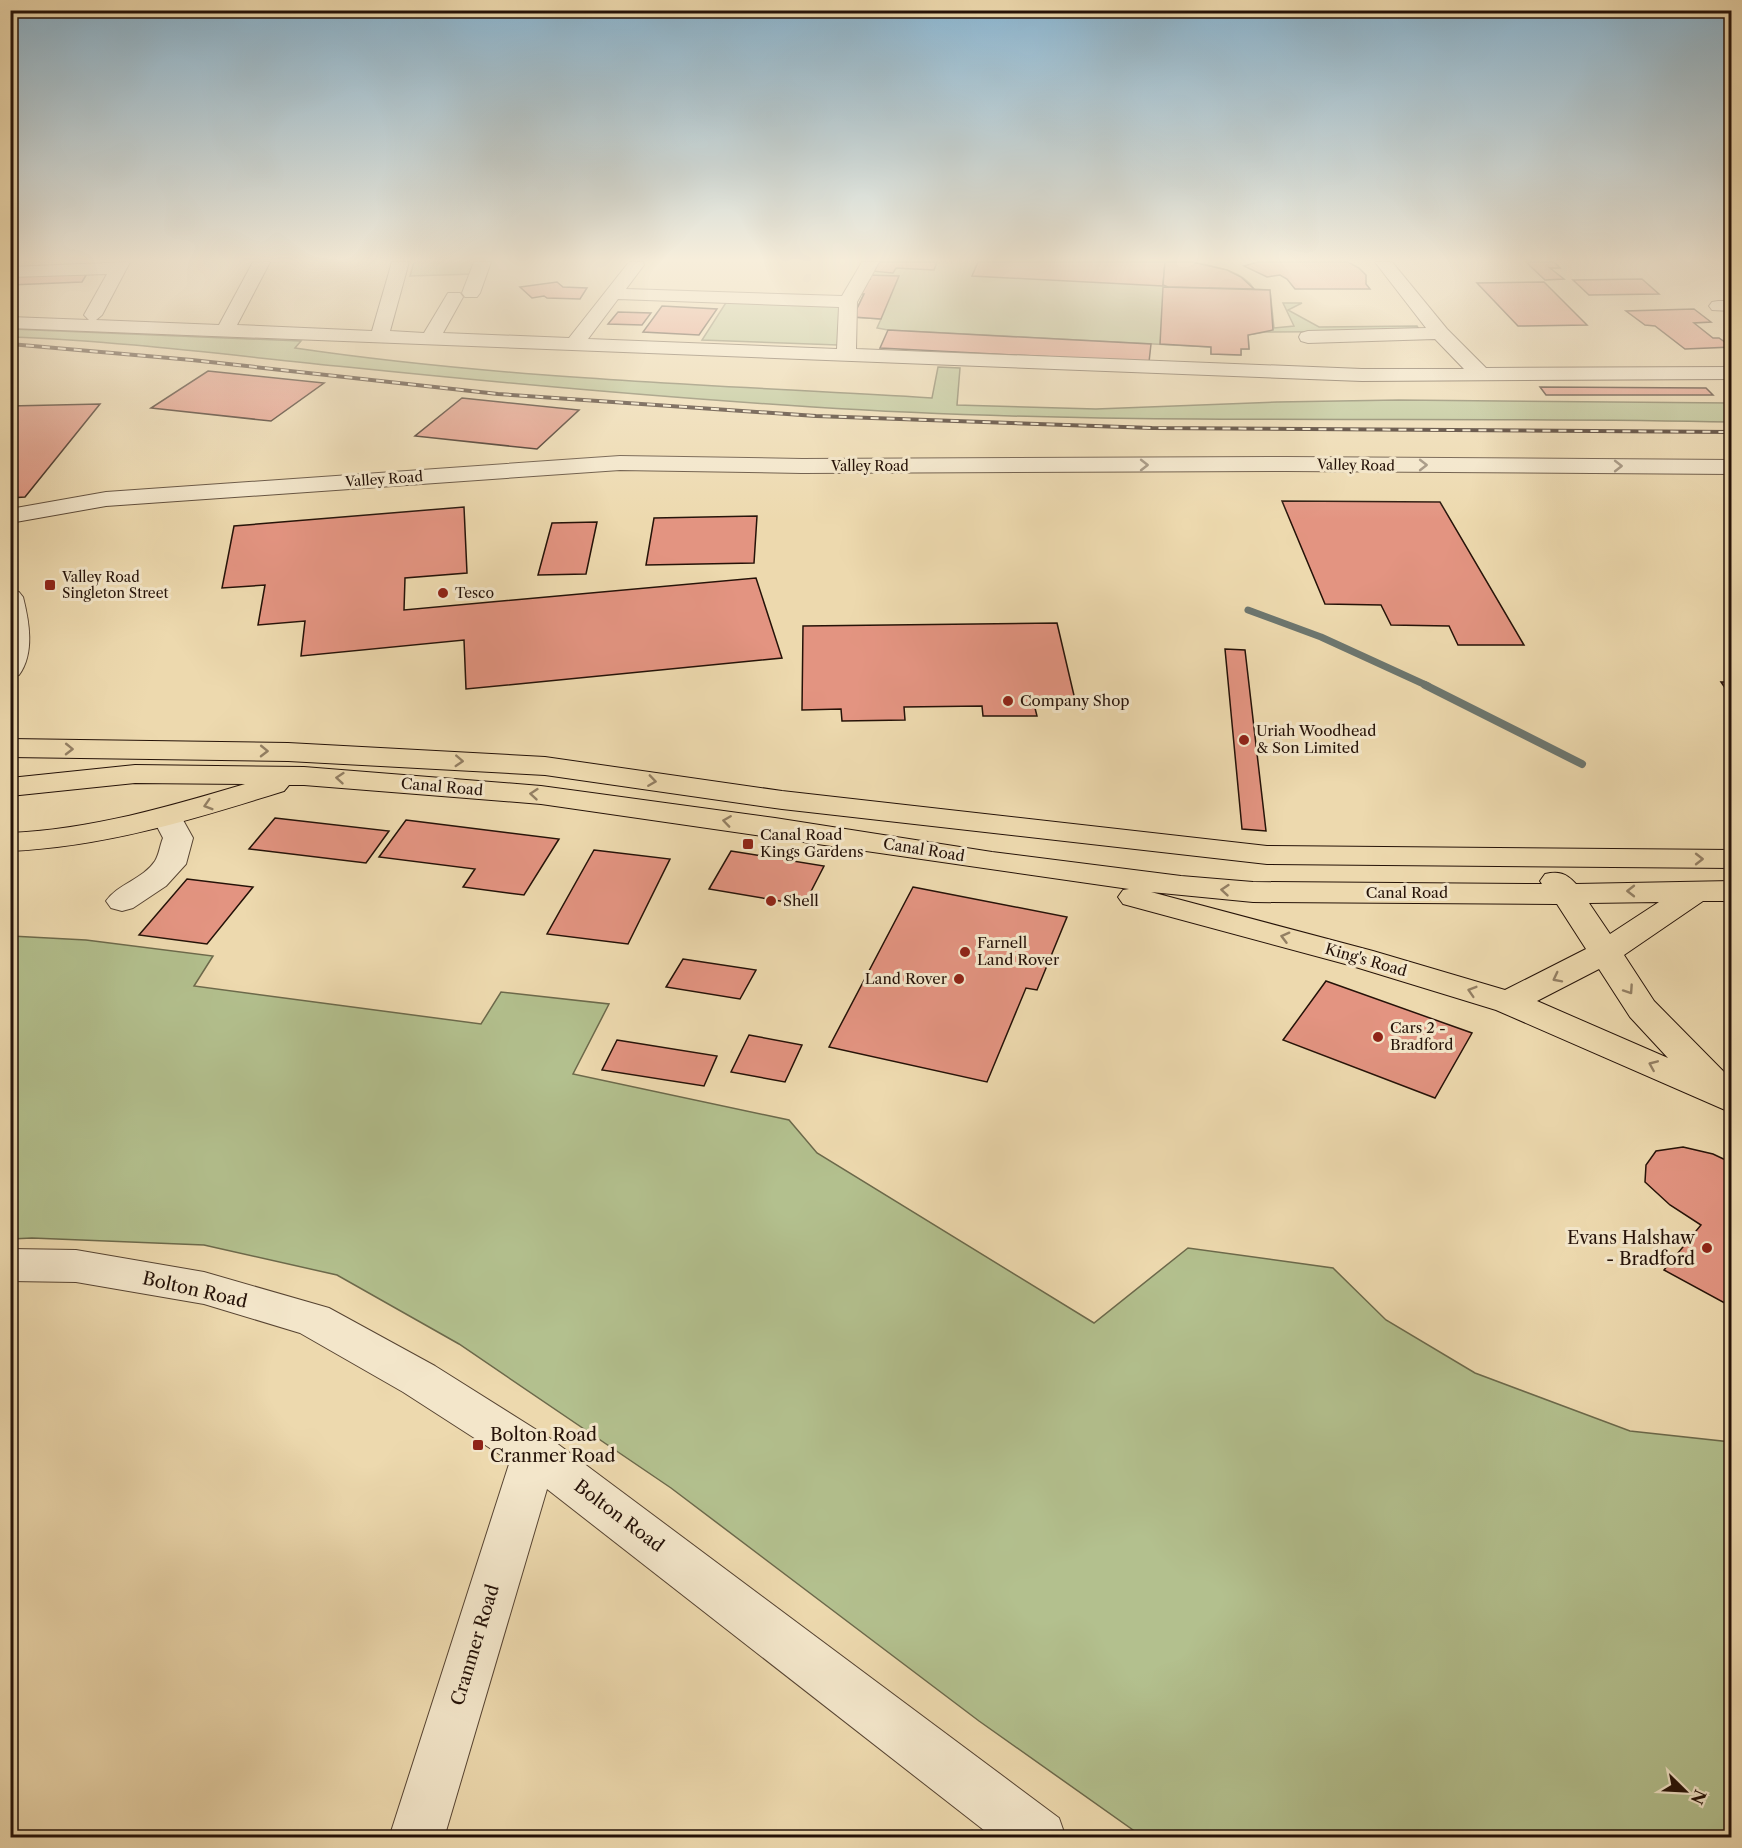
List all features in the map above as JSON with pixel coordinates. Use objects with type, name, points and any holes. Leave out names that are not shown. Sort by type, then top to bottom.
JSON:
[{"type":"main road","name":"Canal Road","points":[[10,748],[288,752],[545,765],[793,801],[1217,850],[1301,855],[1731,859]]},
{"type":"main road","points":[[10,772],[55,770],[135,774]]},
{"type":"main road","name":"Canal Road","points":[[10,787],[135,774],[304,776],[541,795],[775,827],[992,861],[1181,886],[1253,892],[1567,894],[1731,891]]},
{"type":"main road","points":[[10,842],[75,837],[167,817],[304,776]]},
{"type":"main road","points":[[1301,855],[1304,892],[1312,924],[1360,958]]},
{"type":"main road","name":"King's Road","points":[[1535,857],[1567,894],[1642,1009],[1729,1098]]},
{"type":"main road","name":"King's Road","points":[[992,861],[1360,958],[1508,1002],[1729,1098]]},
{"type":"main road","points":[[1508,1002],[1605,953],[1697,891]]},
{"type":"street","points":[[679,348],[1362,375],[1731,373]]},
{"type":"street","points":[[846,348],[846,355]]},
{"type":"street","points":[[1455,348],[1480,375]]},
{"type":"street","name":"Valley Road","points":[[10,516],[40,508],[106,499],[620,463],[802,466],[1731,467]]},
{"type":"street","points":[[10,597],[16,618],[14,662],[10,669]]},
{"type":"street","points":[[122,901],[155,879],[170,864],[178,838],[167,817]]},
{"type":"street","name":"Bolton Road","points":[[10,1265],[76,1266],[204,1288],[314,1320],[419,1380],[535,1453],[1039,1838]]},
{"type":"street","name":"Cranmer Road","points":[[416,1838],[535,1453]]},
{"type":"green space","points":[[168,348],[297,348],[374,359],[533,374],[932,398],[938,367],[960,368],[957,405],[1096,409],[1399,400],[1731,403],[1731,422],[1157,419],[928,413],[697,399],[405,373]]},
{"type":"green space","points":[[1211,348],[1249,348],[1241,349],[1241,355],[1211,354]]},
{"type":"green space","points":[[11,936],[86,940],[213,956],[194,986],[481,1024],[501,992],[609,1004],[573,1074],[789,1120],[817,1153],[1094,1323],[1188,1248],[1333,1268],[1386,1320],[1475,1373],[1630,1431],[1731,1442],[1731,1837],[1143,1837],[979,1721],[671,1488],[459,1344],[337,1275],[204,1245],[11,1239]]},
{"type":"building","points":[[885,348],[1151,348],[1149,362]]},
{"type":"building","points":[[1211,348],[1249,348],[1241,349],[1241,355],[1211,354]]},
{"type":"building","points":[[208,371],[324,383],[271,421],[151,408]]},
{"type":"building","points":[[1540,387],[1706,388],[1713,395],[1546,395]]},
{"type":"building","points":[[462,398],[579,410],[537,449],[415,436]]},
{"type":"building","points":[[100,404],[25,497],[10,498],[10,406]]},
{"type":"building","points":[[1282,501],[1440,502],[1524,645],[1458,645],[1449,626],[1391,625],[1381,605],[1325,604]]},
{"type":"building","points":[[464,507],[467,573],[405,578],[404,610],[756,578],[782,658],[466,689],[464,640],[301,656],[305,621],[258,625],[265,585],[222,588],[234,526]]},
{"type":"building","points":[[757,516],[754,563],[646,565],[654,518]]},
{"type":"building","points":[[597,522],[586,574],[538,575],[552,523]]},
{"type":"building","points":[[1057,623],[1076,704],[1034,704],[1037,716],[983,716],[982,706],[904,707],[905,720],[842,721],[841,709],[802,710],[803,626]]},
{"type":"building","name":"Uriah Woodhead & Son Limited","points":[[1225,649],[1245,650],[1266,831],[1242,829]]},
{"type":"building","points":[[1721,682],[1732,682],[1732,698]]},
{"type":"building","points":[[275,818],[389,831],[366,863],[249,849]]},
{"type":"building","points":[[406,820],[559,839],[524,895],[463,887],[475,869],[379,857]]},
{"type":"building","points":[[594,850],[670,859],[628,944],[547,934]]},
{"type":"building","points":[[731,851],[824,866],[804,905],[709,889]]},
{"type":"building","points":[[187,879],[253,887],[207,944],[139,935]]},
{"type":"building","name":"Farnell Land Rover","points":[[913,887],[1067,917],[1037,990],[1026,988],[987,1082],[829,1047]]},
{"type":"building","points":[[683,959],[756,970],[740,999],[666,987]]},
{"type":"building","name":"Cars 2 - Bradford","points":[[1326,981],[1472,1033],[1435,1098],[1283,1040]]},
{"type":"building","points":[[749,1035],[802,1045],[785,1082],[731,1072]]},
{"type":"building","points":[[617,1040],[717,1056],[704,1086],[602,1070]]},
{"type":"building","name":"Evans Halshaw - Bradford","points":[[1683,1147],[1713,1154],[1732,1163],[1732,1307],[1664,1270],[1701,1225],[1670,1205],[1645,1182],[1646,1165],[1656,1151]]},
{"type":"waterway","points":[[1248,610],[1321,637],[1428,686]]},
{"type":"waterway","points":[[1425,685],[1582,764]]},
{"type":"railway","points":[[58,348],[192,360],[498,394],[816,416],[1152,428],[1732,432]]},
{"type":"place","name":"Valley Road Singleton Street","points":[[50,585]]},
{"type":"place","name":"Tesco","points":[[443,593]]},
{"type":"place","name":"Company Shop","points":[[1008,701]]},
{"type":"place","name":"Uriah Woodhead & Son Limited","points":[[1244,740]]},
{"type":"place","name":"Canal Road Kings Gardens","points":[[748,844]]},
{"type":"place","name":"Shell","points":[[771,901]]},
{"type":"place","name":"Farnell Land Rover","points":[[965,952]]},
{"type":"place","name":"Land Rover","points":[[959,979]]},
{"type":"place","name":"Cars 2 - Bradford","points":[[1378,1037]]},
{"type":"place","name":"Evans Halshaw - Bradford","points":[[1707,1248]]},
{"type":"place","name":"Bolton Road Cranmer Road","points":[[478,1445]]}]
